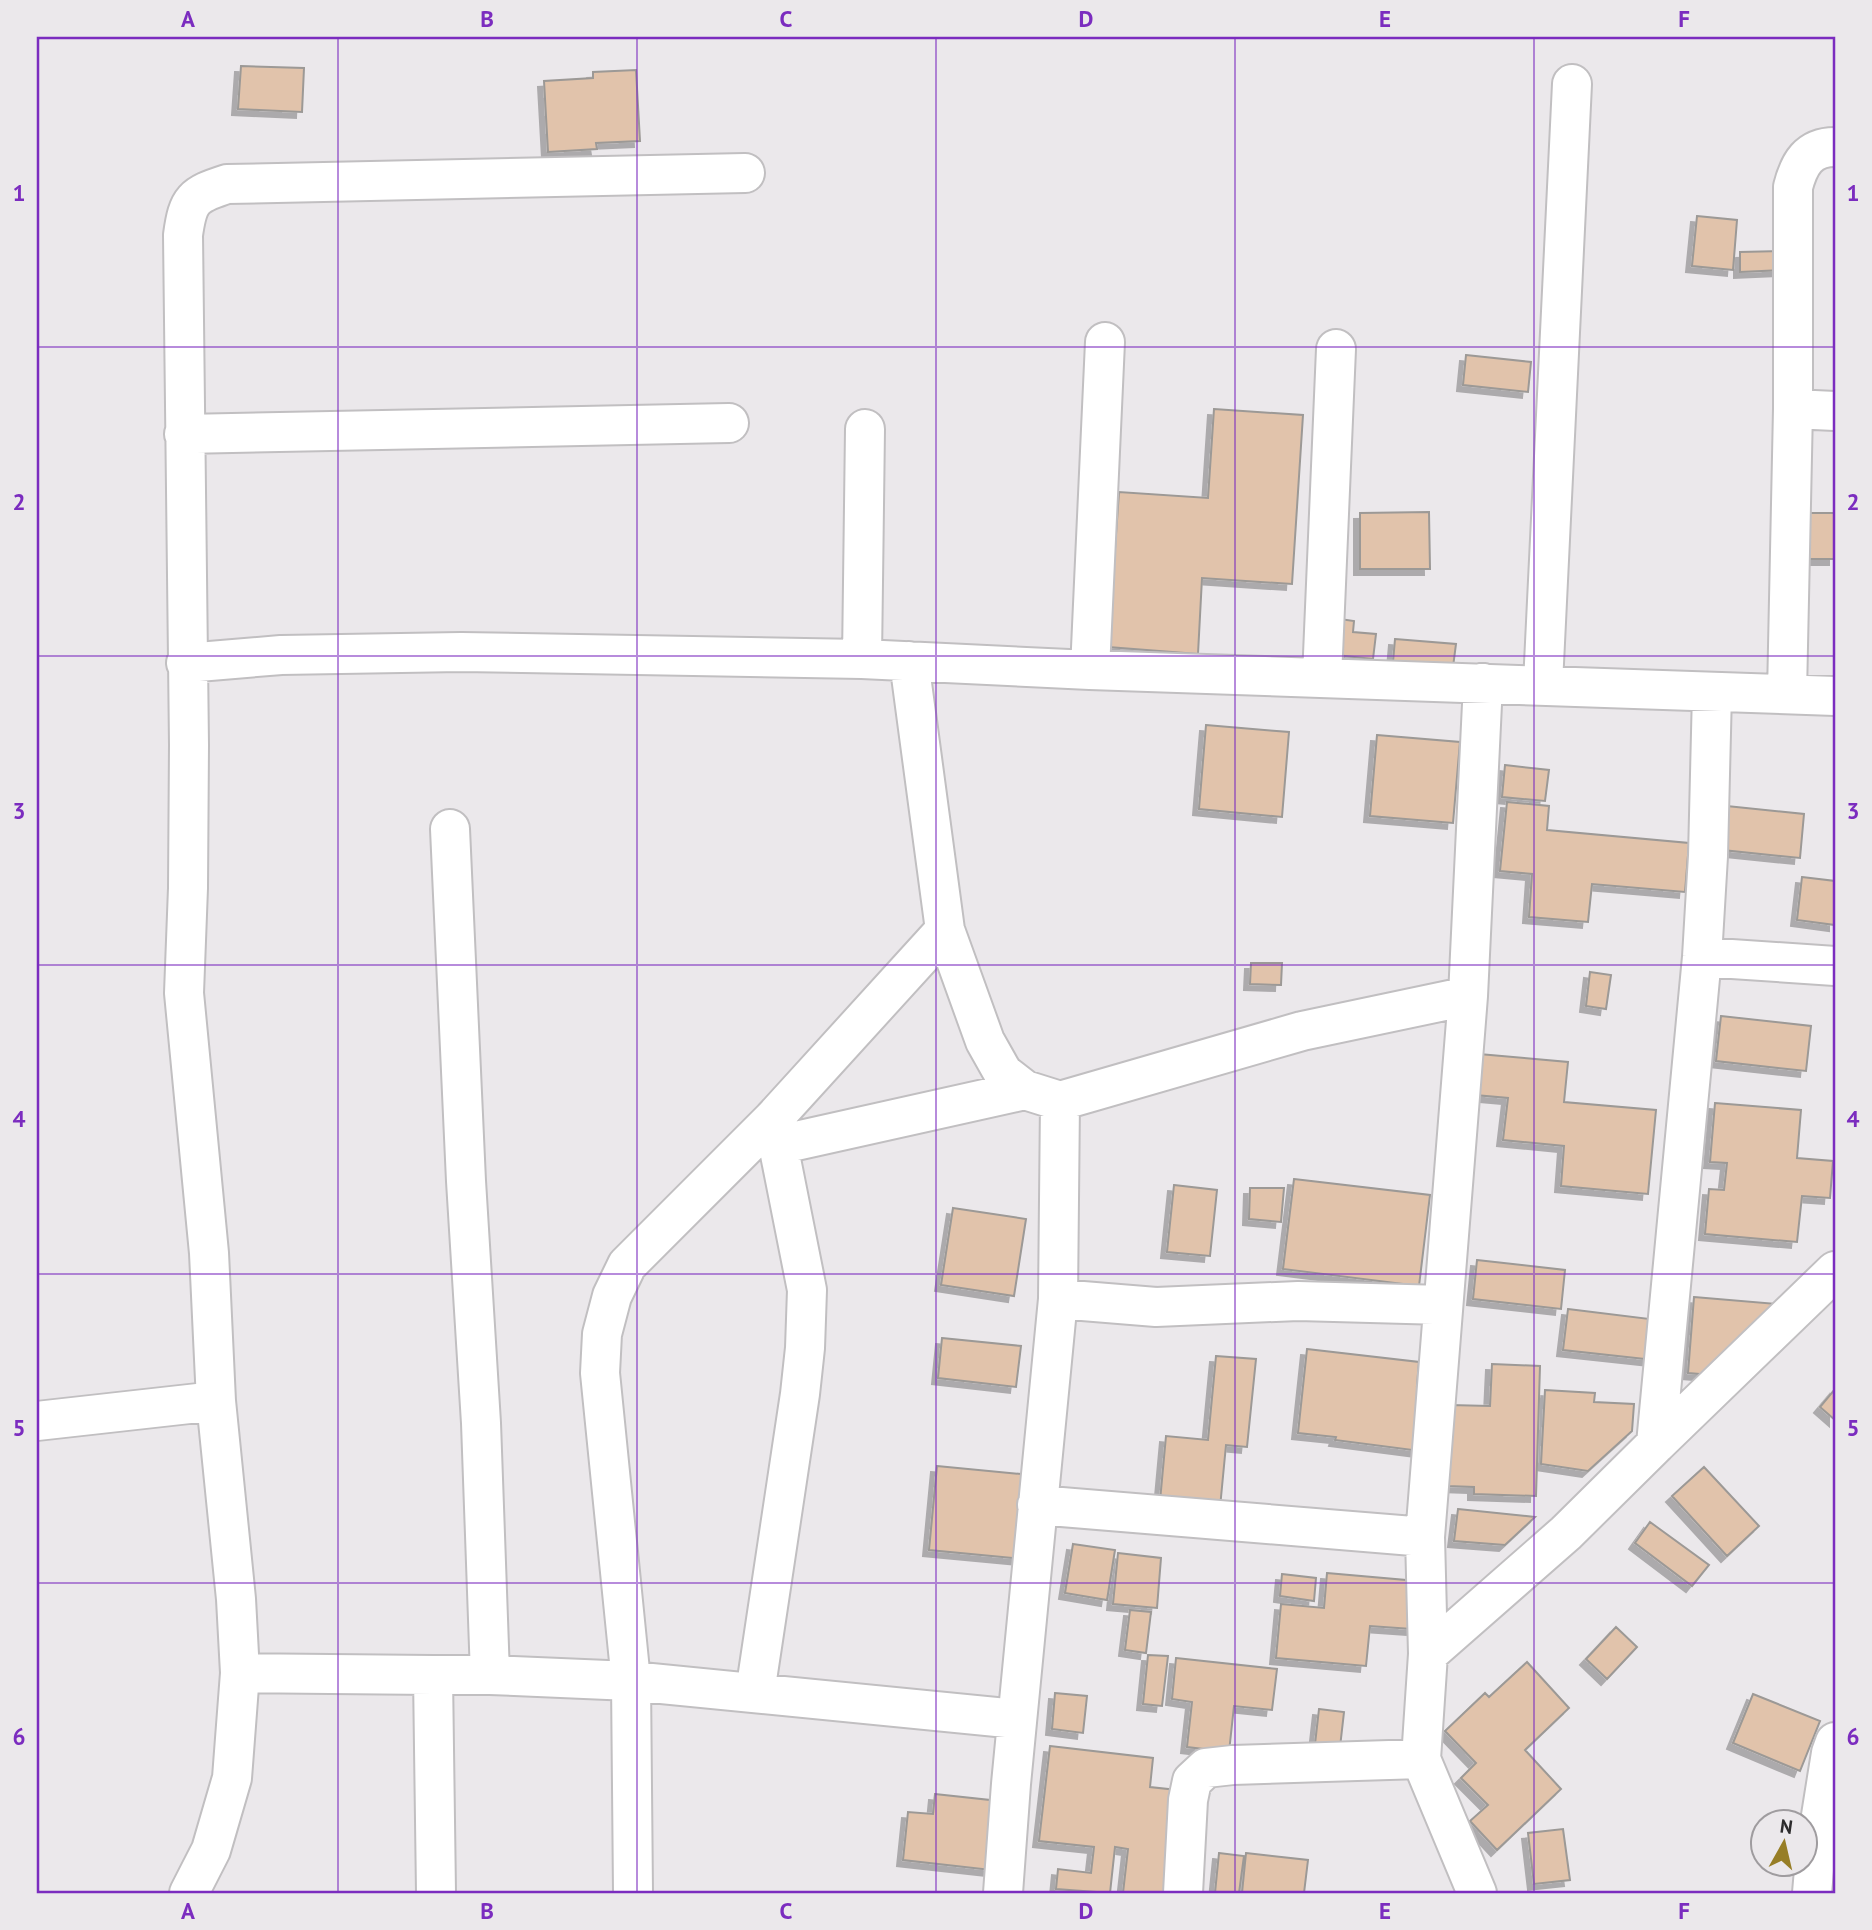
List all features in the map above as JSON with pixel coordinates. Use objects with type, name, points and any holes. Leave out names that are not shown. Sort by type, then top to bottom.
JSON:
[{"type":"street","points":[[1543,684],[1572,85]]},
{"type":"street","points":[[1787,695],[1793,409],[1793,187],[1798,166],[1810,154],[1835,147]]},
{"type":"street","points":[[189,1893],[211,1850],[232,1778],[240,1672],[236,1599],[216,1401],[209,1253],[184,993],[188,836],[183,235],[187,209],[202,192],[227,184],[745,173]]},
{"type":"street","points":[[1090,670],[1105,342]]},
{"type":"street","points":[[1322,678],[1336,349]]},
{"type":"street","points":[[1793,409],[1835,411]]},
{"type":"street","points":[[184,434],[729,423]]},
{"type":"street","points":[[862,659],[865,429]]},
{"type":"street","points":[[186,663],[281,655],[461,652],[862,659],[1090,670],[1835,696]]},
{"type":"street","points":[[909,661],[945,930],[985,1041],[1003,1073],[1043,1096]]},
{"type":"street","points":[[1477,1893],[1421,1759],[1428,1654],[1425,1537],[1468,996],[1483,683]]},
{"type":"street","points":[[1656,1444],[1702,957],[1708,856],[1712,692]]},
{"type":"street","points":[[450,829],[466,1181],[481,1423],[490,1675]]},
{"type":"street","points":[[633,1893],[632,1681],[600,1373],[602,1334],[612,1296],[627,1265],[776,1132],[945,930]]},
{"type":"street","points":[[1702,957],[1835,966]]},
{"type":"street","points":[[776,1132],[1043,1096],[1302,1031],[1468,996]]},
{"type":"street","points":[[1003,1893],[1017,1719],[1058,1299],[1043,1096]]},
{"type":"street","points":[[755,1693],[805,1348],[807,1290],[776,1132]]},
{"type":"street","points":[[1428,1654],[1566,1533],[1835,1271]]},
{"type":"street","points":[[1058,1299],[1156,1307],[1298,1301],[1443,1304]]},
{"type":"street","points":[[37,1421],[216,1401]]},
{"type":"street","points":[[1037,1505],[1425,1537]]},
{"type":"street","points":[[240,1672],[490,1675],[632,1681],[1017,1719]]},
{"type":"street","points":[[433,1675],[436,1893]]},
{"type":"street","points":[[1812,1893],[1816,1847],[1835,1742]]},
{"type":"street","points":[[1183,1893],[1188,1800],[1192,1781],[1206,1768],[1421,1759]]},
{"type":"building","points":[[241,66],[304,68],[302,112],[238,109]]},
{"type":"building","points":[[636,70],[640,141],[596,143],[597,149],[548,152],[544,81],[593,78],[593,72]]},
{"type":"building","points":[[1697,216],[1737,220],[1733,270],[1692,266]]},
{"type":"building","points":[[1782,251],[1783,270],[1740,272],[1740,252]]},
{"type":"building","points":[[1466,355],[1531,362],[1528,392],[1463,385]]},
{"type":"building","points":[[1214,409],[1303,415],[1292,584],[1202,578],[1198,654],[1108,647],[1119,492],[1208,498]]},
{"type":"building","points":[[1429,512],[1430,569],[1360,569],[1360,513]]},
{"type":"building","points":[[1810,513],[1835,513],[1835,559],[1809,559]]},
{"type":"building","points":[[1340,619],[1354,621],[1353,632],[1376,634],[1373,659],[1336,655]]},
{"type":"building","points":[[1395,639],[1456,644],[1453,667],[1393,662]]},
{"type":"building","points":[[1206,725],[1289,732],[1282,817],[1199,809]]},
{"type":"building","points":[[1377,735],[1460,742],[1453,823],[1370,816]]},
{"type":"building","points":[[1505,765],[1549,770],[1545,801],[1502,797]]},
{"type":"building","points":[[1507,802],[1549,806],[1547,830],[1689,843],[1685,892],[1592,884],[1588,922],[1529,917],[1532,874],[1500,871]]},
{"type":"building","points":[[1717,805],[1804,814],[1800,858],[1713,849]]},
{"type":"building","points":[[1802,877],[1835,881],[1835,925],[1797,920]]},
{"type":"building","points":[[1251,963],[1282,963],[1281,985],[1250,984]]},
{"type":"building","points":[[1590,972],[1611,975],[1606,1009],[1586,1006]]},
{"type":"building","points":[[1721,1016],[1811,1026],[1806,1071],[1716,1061]]},
{"type":"building","points":[[1479,1054],[1568,1062],[1564,1102],[1656,1110],[1648,1194],[1561,1186],[1564,1146],[1503,1140],[1508,1098],[1475,1095]]},
{"type":"building","points":[[1715,1103],[1801,1110],[1797,1158],[1833,1161],[1830,1198],[1802,1196],[1797,1242],[1705,1234],[1709,1189],[1724,1190],[1727,1163],[1710,1162]]},
{"type":"building","points":[[1294,1179],[1430,1195],[1419,1286],[1283,1269]]},
{"type":"building","points":[[1174,1185],[1217,1190],[1210,1256],[1167,1252]]},
{"type":"building","points":[[1250,1188],[1284,1188],[1281,1222],[1249,1219]]},
{"type":"building","points":[[953,1208],[1026,1219],[1014,1296],[941,1285]]},
{"type":"building","points":[[1477,1260],[1565,1270],[1561,1309],[1473,1299]]},
{"type":"building","points":[[1694,1297],[1777,1304],[1712,1375],[1688,1373]]},
{"type":"building","points":[[1568,1309],[1658,1320],[1654,1360],[1563,1350]]},
{"type":"building","points":[[942,1338],[1021,1346],[1016,1387],[938,1378]]},
{"type":"building","points":[[1307,1349],[1419,1362],[1417,1386],[1427,1387],[1420,1451],[1298,1433]]},
{"type":"building","points":[[1216,1356],[1256,1359],[1247,1447],[1226,1445],[1219,1518],[1159,1512],[1166,1436],[1208,1440]]},
{"type":"building","points":[[1492,1364],[1540,1366],[1536,1496],[1474,1494],[1474,1487],[1447,1486],[1450,1405],[1490,1406]]},
{"type":"building","points":[[1835,1389],[1835,1420],[1820,1407]]},
{"type":"building","points":[[1545,1390],[1595,1393],[1594,1402],[1634,1404],[1632,1431],[1588,1471],[1541,1464]]},
{"type":"building","points":[[937,1466],[1031,1475],[1023,1559],[929,1550]]},
{"type":"building","points":[[1704,1467],[1759,1526],[1727,1556],[1672,1496]]},
{"type":"building","points":[[1458,1509],[1535,1517],[1505,1545],[1454,1541]]},
{"type":"building","points":[[1650,1522],[1709,1565],[1692,1586],[1635,1543]]},
{"type":"building","points":[[1073,1544],[1115,1550],[1107,1600],[1065,1593]]},
{"type":"building","points":[[1118,1553],[1161,1558],[1157,1608],[1113,1604]]},
{"type":"building","points":[[1327,1573],[1417,1581],[1412,1629],[1370,1626],[1366,1666],[1276,1658],[1281,1604],[1324,1608]]},
{"type":"building","points":[[1282,1574],[1316,1578],[1314,1601],[1280,1596]]},
{"type":"building","points":[[1130,1610],[1151,1612],[1146,1653],[1125,1650]]},
{"type":"building","points":[[1616,1627],[1637,1647],[1607,1679],[1586,1659]]},
{"type":"building","points":[[1148,1655],[1168,1656],[1162,1706],[1143,1704]]},
{"type":"building","points":[[1176,1658],[1277,1669],[1272,1710],[1234,1706],[1229,1752],[1187,1747],[1192,1702],[1172,1699]]},
{"type":"building","points":[[1527,1662],[1569,1708],[1525,1750],[1561,1789],[1497,1850],[1470,1821],[1488,1805],[1461,1778],[1476,1763],[1445,1731],[1485,1693],[1489,1697]]},
{"type":"building","points":[[1055,1693],[1087,1696],[1083,1733],[1052,1729]]},
{"type":"building","points":[[1753,1694],[1820,1721],[1800,1771],[1733,1743]]},
{"type":"building","points":[[1319,1709],[1344,1712],[1339,1756],[1314,1753]]},
{"type":"building","points":[[1050,1746],[1153,1758],[1150,1787],[1177,1790],[1165,1893],[1123,1893],[1128,1849],[1115,1847],[1110,1893],[1056,1889],[1058,1869],[1091,1873],[1094,1847],[1039,1841]]},
{"type":"building","points":[[935,1794],[999,1801],[991,1870],[903,1860],[908,1812],[933,1814]]},
{"type":"building","points":[[1563,1829],[1570,1880],[1534,1884],[1528,1833]]},
{"type":"building","points":[[1219,1853],[1244,1856],[1239,1893],[1215,1893]]},
{"type":"building","points":[[1246,1853],[1308,1860],[1304,1893],[1242,1893]]}]
